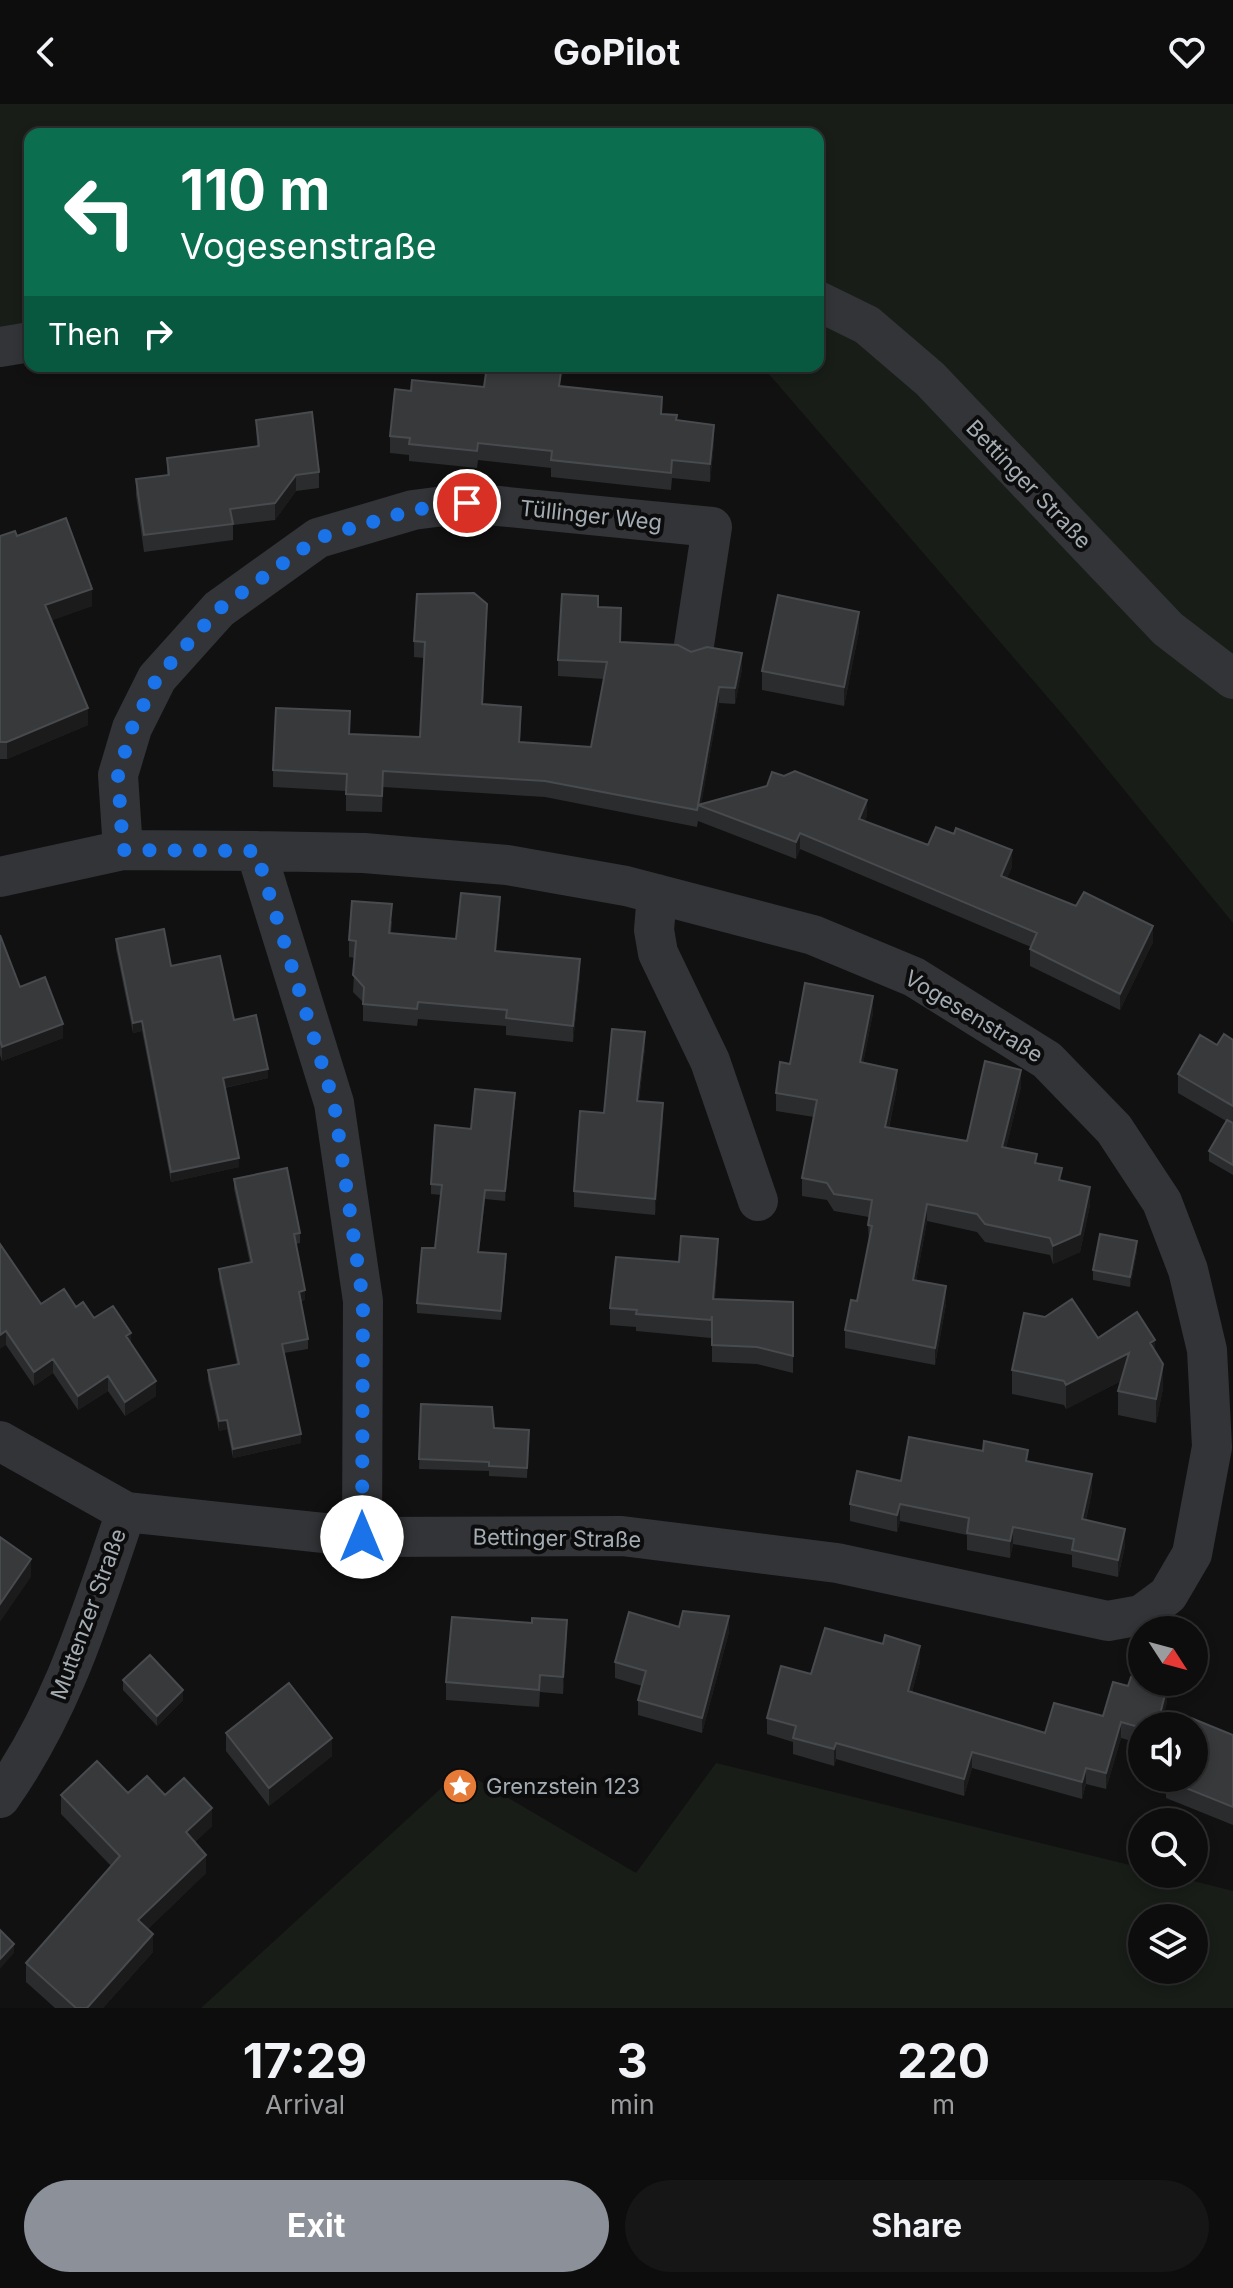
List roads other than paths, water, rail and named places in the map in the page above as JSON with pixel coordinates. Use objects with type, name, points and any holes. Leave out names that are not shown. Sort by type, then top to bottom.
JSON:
[{"type":"street","name":"Bettinger Straße","points":[[824,304],[867,325],[930,379],[1168,629],[1233,679]]},
{"type":"street","points":[[0,347],[24,343]]},
{"type":"street","name":"Tüllinger Weg","points":[[123,850],[118,775],[132,728],[157,678],[219,609],[318,538],[413,510],[467,503],[712,527],[694,645]]},
{"type":"street","name":"Vogesenstraße","points":[[0,877],[123,850],[364,853],[507,865],[657,894],[813,935],[914,977],[1047,1060],[1114,1129],[1162,1202],[1188,1270],[1207,1350],[1212,1447],[1192,1554]]},
{"type":"street","points":[[256,851],[334,1103],[363,1301],[362,1537]]},
{"type":"street","points":[[657,894],[654,930],[658,953],[710,1061],[758,1201]]},
{"type":"street","name":"Bettinger Straße","points":[[0,1441],[126,1512],[362,1537],[622,1536],[837,1563],[1108,1621],[1141,1615],[1168,1595],[1192,1554]]},
{"type":"street","name":"Muttenzer Straße","points":[[0,1798],[33,1751],[72,1670],[126,1512]]},
{"type":"place","name":"Grenzstein 123","points":[[460,1786]]}]
